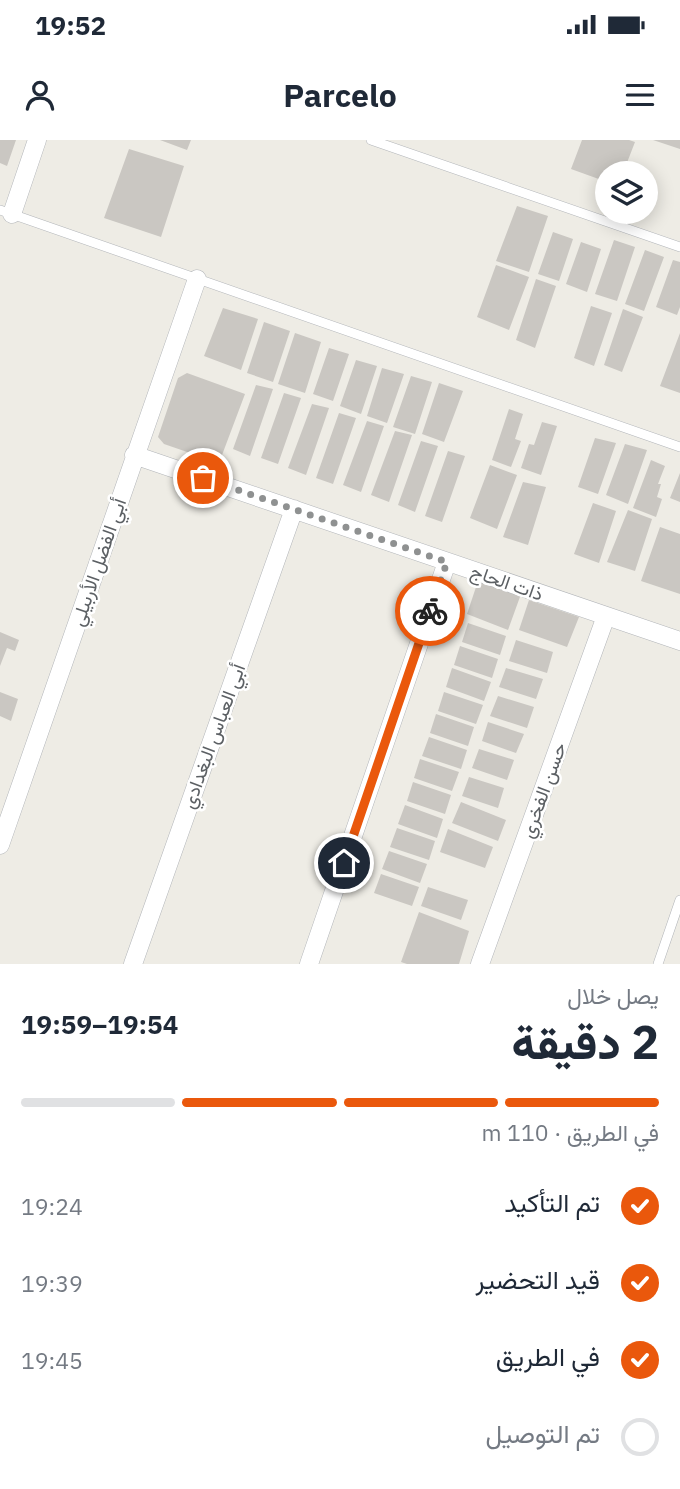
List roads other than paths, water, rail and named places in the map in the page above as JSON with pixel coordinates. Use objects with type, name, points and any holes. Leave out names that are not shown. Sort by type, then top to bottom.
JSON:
[{"type":"street","points":[[6,212],[37,140]]},
{"type":"street","name":"أبي الفضل الأربيلي","points":[[0,845],[197,279]]},
{"type":"street","name":"ذات الحاج","points":[[134,456],[680,641]]},
{"type":"street","name":"أبي العباس البغدادي","points":[[133,964],[294,509]]},
{"type":"street","points":[[309,964],[447,562]]},
{"type":"street","name":"حسن الفخري","points":[[480,964],[606,616]]},
{"type":"lane","points":[[371,140],[680,247]]},
{"type":"lane","points":[[6,212],[680,447]]},
{"type":"lane","points":[[658,964],[680,900]]}]
